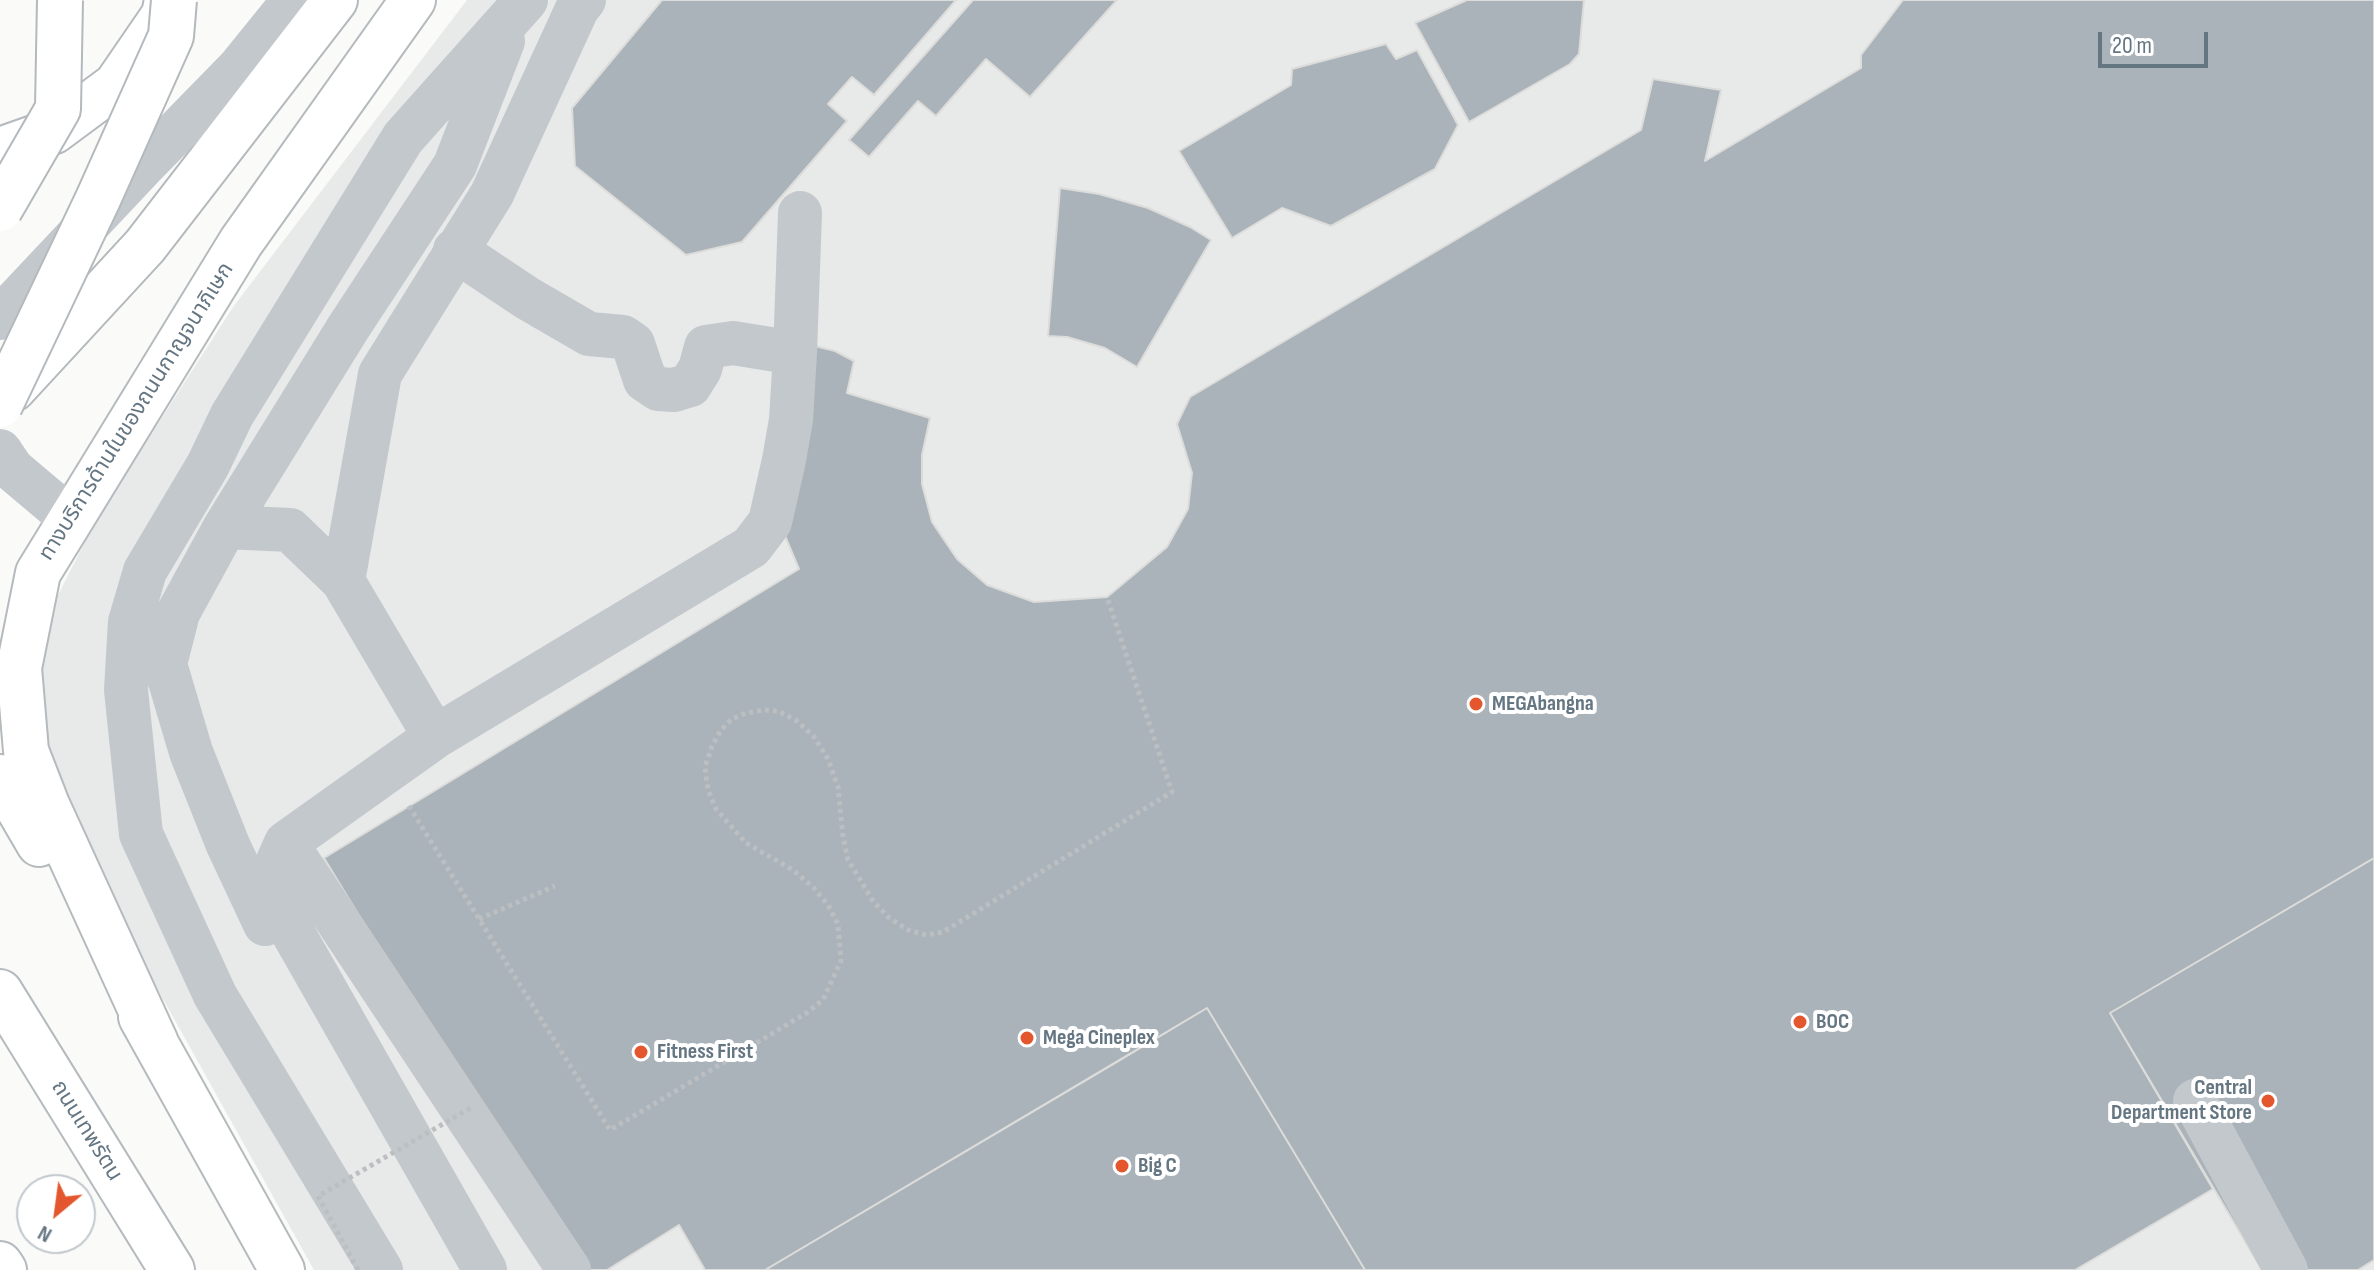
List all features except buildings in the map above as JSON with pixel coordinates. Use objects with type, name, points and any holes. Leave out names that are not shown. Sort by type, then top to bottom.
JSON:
[{"type":"main road","points":[[0,209],[58,109],[60,0]]},
{"type":"main road","points":[[0,150],[54,131],[116,85],[164,15],[167,0]]},
{"type":"main road","points":[[0,403],[98,199],[171,36],[174,0]]},
{"type":"main road","points":[[0,403],[145,246],[335,0]]},
{"type":"main road","name":"ทางบริการด้านในของถนนกาญจนาภิเษก","points":[[156,1043],[47,805],[26,751],[19,668],[38,573],[241,242],[413,0]]},
{"type":"main road","points":[[0,777],[156,1043],[281,1267]]},
{"type":"main road","name":"ถนนเทพรัตน","points":[[0,992],[172,1270]]},
{"type":"street","points":[[0,318],[238,69],[294,0]]},
{"type":"street","points":[[343,581],[380,374],[492,194],[577,9],[584,0]]},
{"type":"street","points":[[461,1270],[396,1168],[288,972],[228,845],[191,752],[165,664],[178,613],[225,527],[348,328],[455,165],[519,9]]},
{"type":"street","points":[[381,1270],[215,995],[141,834],[126,690],[130,622],[145,571],[208,465],[232,415],[403,138],[519,9]]},
{"type":"street","points":[[485,1270],[293,933],[270,879],[286,843],[435,737],[751,547],[770,522],[791,420],[800,213]]},
{"type":"street","points":[[455,250],[527,298],[589,334],[623,337],[633,344],[645,380],[658,389],[674,390],[690,385],[700,369],[706,347],[733,343],[795,353]]},
{"type":"street","points":[[0,451],[12,469],[70,518]]},
{"type":"street","points":[[225,527],[290,530],[343,581],[435,737]]},
{"type":"street","points":[[286,843],[569,1270]]},
{"type":"street","points":[[2195,1101],[2286,1270]]},
{"type":"path","points":[[409,806],[610,1130],[805,1014],[823,1000],[841,961],[838,924],[821,896],[793,870],[746,843],[716,809],[708,790],[705,767],[721,730],[732,719],[763,710],[778,711],[797,721],[814,737],[828,759],[838,787],[848,860],[873,901],[888,917],[908,930],[926,935],[943,932],[1172,792],[1107,597]]},
{"type":"path","points":[[479,919],[555,886]]},
{"type":"path","points":[[358,1270],[318,1196],[474,1106]]},
{"type":"shaded area","name":"MEGAbangna","points":[[467,0],[2374,0],[2374,1270],[314,1270],[80,850],[45,751],[37,677],[56,599],[96,520],[233,307]]},
{"type":"place","name":"MEGAbangna","points":[[1476,704]]},
{"type":"place","name":"BOC","points":[[1800,1022]]},
{"type":"place","name":"Mega Cineplex","points":[[1027,1038]]},
{"type":"place","name":"Fitness First","points":[[641,1052]]},
{"type":"place","name":"Central Department Store","points":[[2268,1101]]},
{"type":"place","name":"Big C","points":[[1122,1166]]}]
